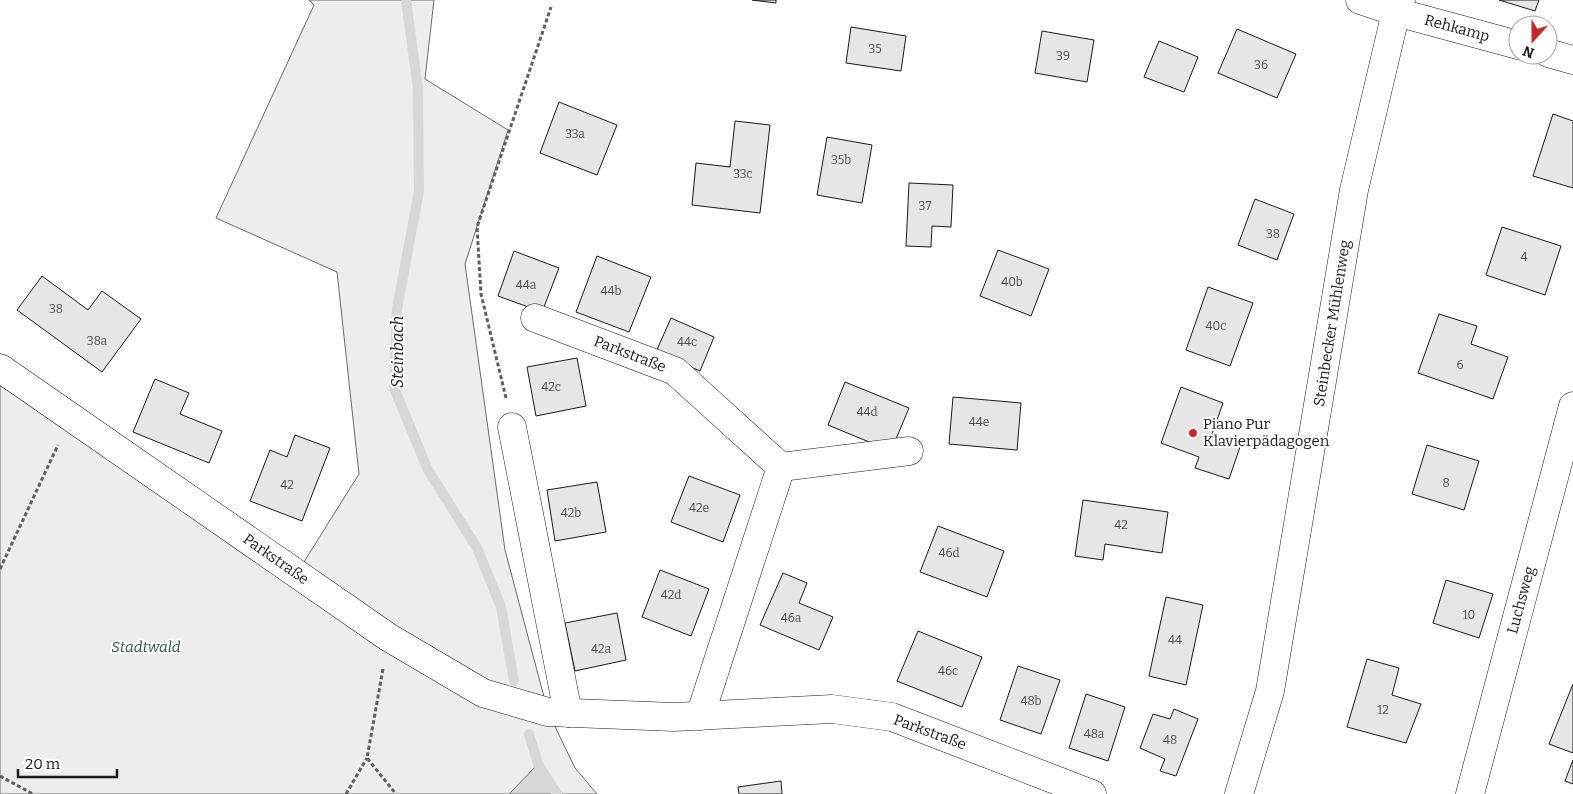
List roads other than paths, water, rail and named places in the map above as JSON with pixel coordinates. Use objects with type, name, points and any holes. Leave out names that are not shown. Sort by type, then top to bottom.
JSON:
[{"type":"street","name":"Rehkamp","points":[[1360,0],[1399,6],[1508,42]]},
{"type":"street","name":"Steinbecker Mühlenweg","points":[[1238,794],[1270,691],[1354,190],[1399,6]]},
{"type":"street","points":[[1558,56],[1573,60]]},
{"type":"street","name":"Parkstraße","points":[[535,318],[675,371],[781,467]]},
{"type":"street","name":"Parkstraße","points":[[0,368],[388,637],[483,693],[548,712],[674,717],[832,709],[892,717],[1092,794]]},
{"type":"street","name":"Luchsweg","points":[[1470,794],[1573,406]]},
{"type":"street","points":[[512,427],[568,713]]},
{"type":"street","points":[[700,716],[781,467],[909,451]]},
{"type":"waterway","name":"Steinbach","points":[[406,0],[418,89],[419,191],[397,309],[394,388],[428,470],[477,548],[501,607],[514,681]]},
{"type":"waterway","name":"Steinbach","points":[[529,734],[538,764],[557,794]]},
{"type":"place","name":"Piano Pur Klavierpädagogen","points":[[1193,433]]},
{"type":"park label","name":"Stadtwald","points":[[146,647]]}]
